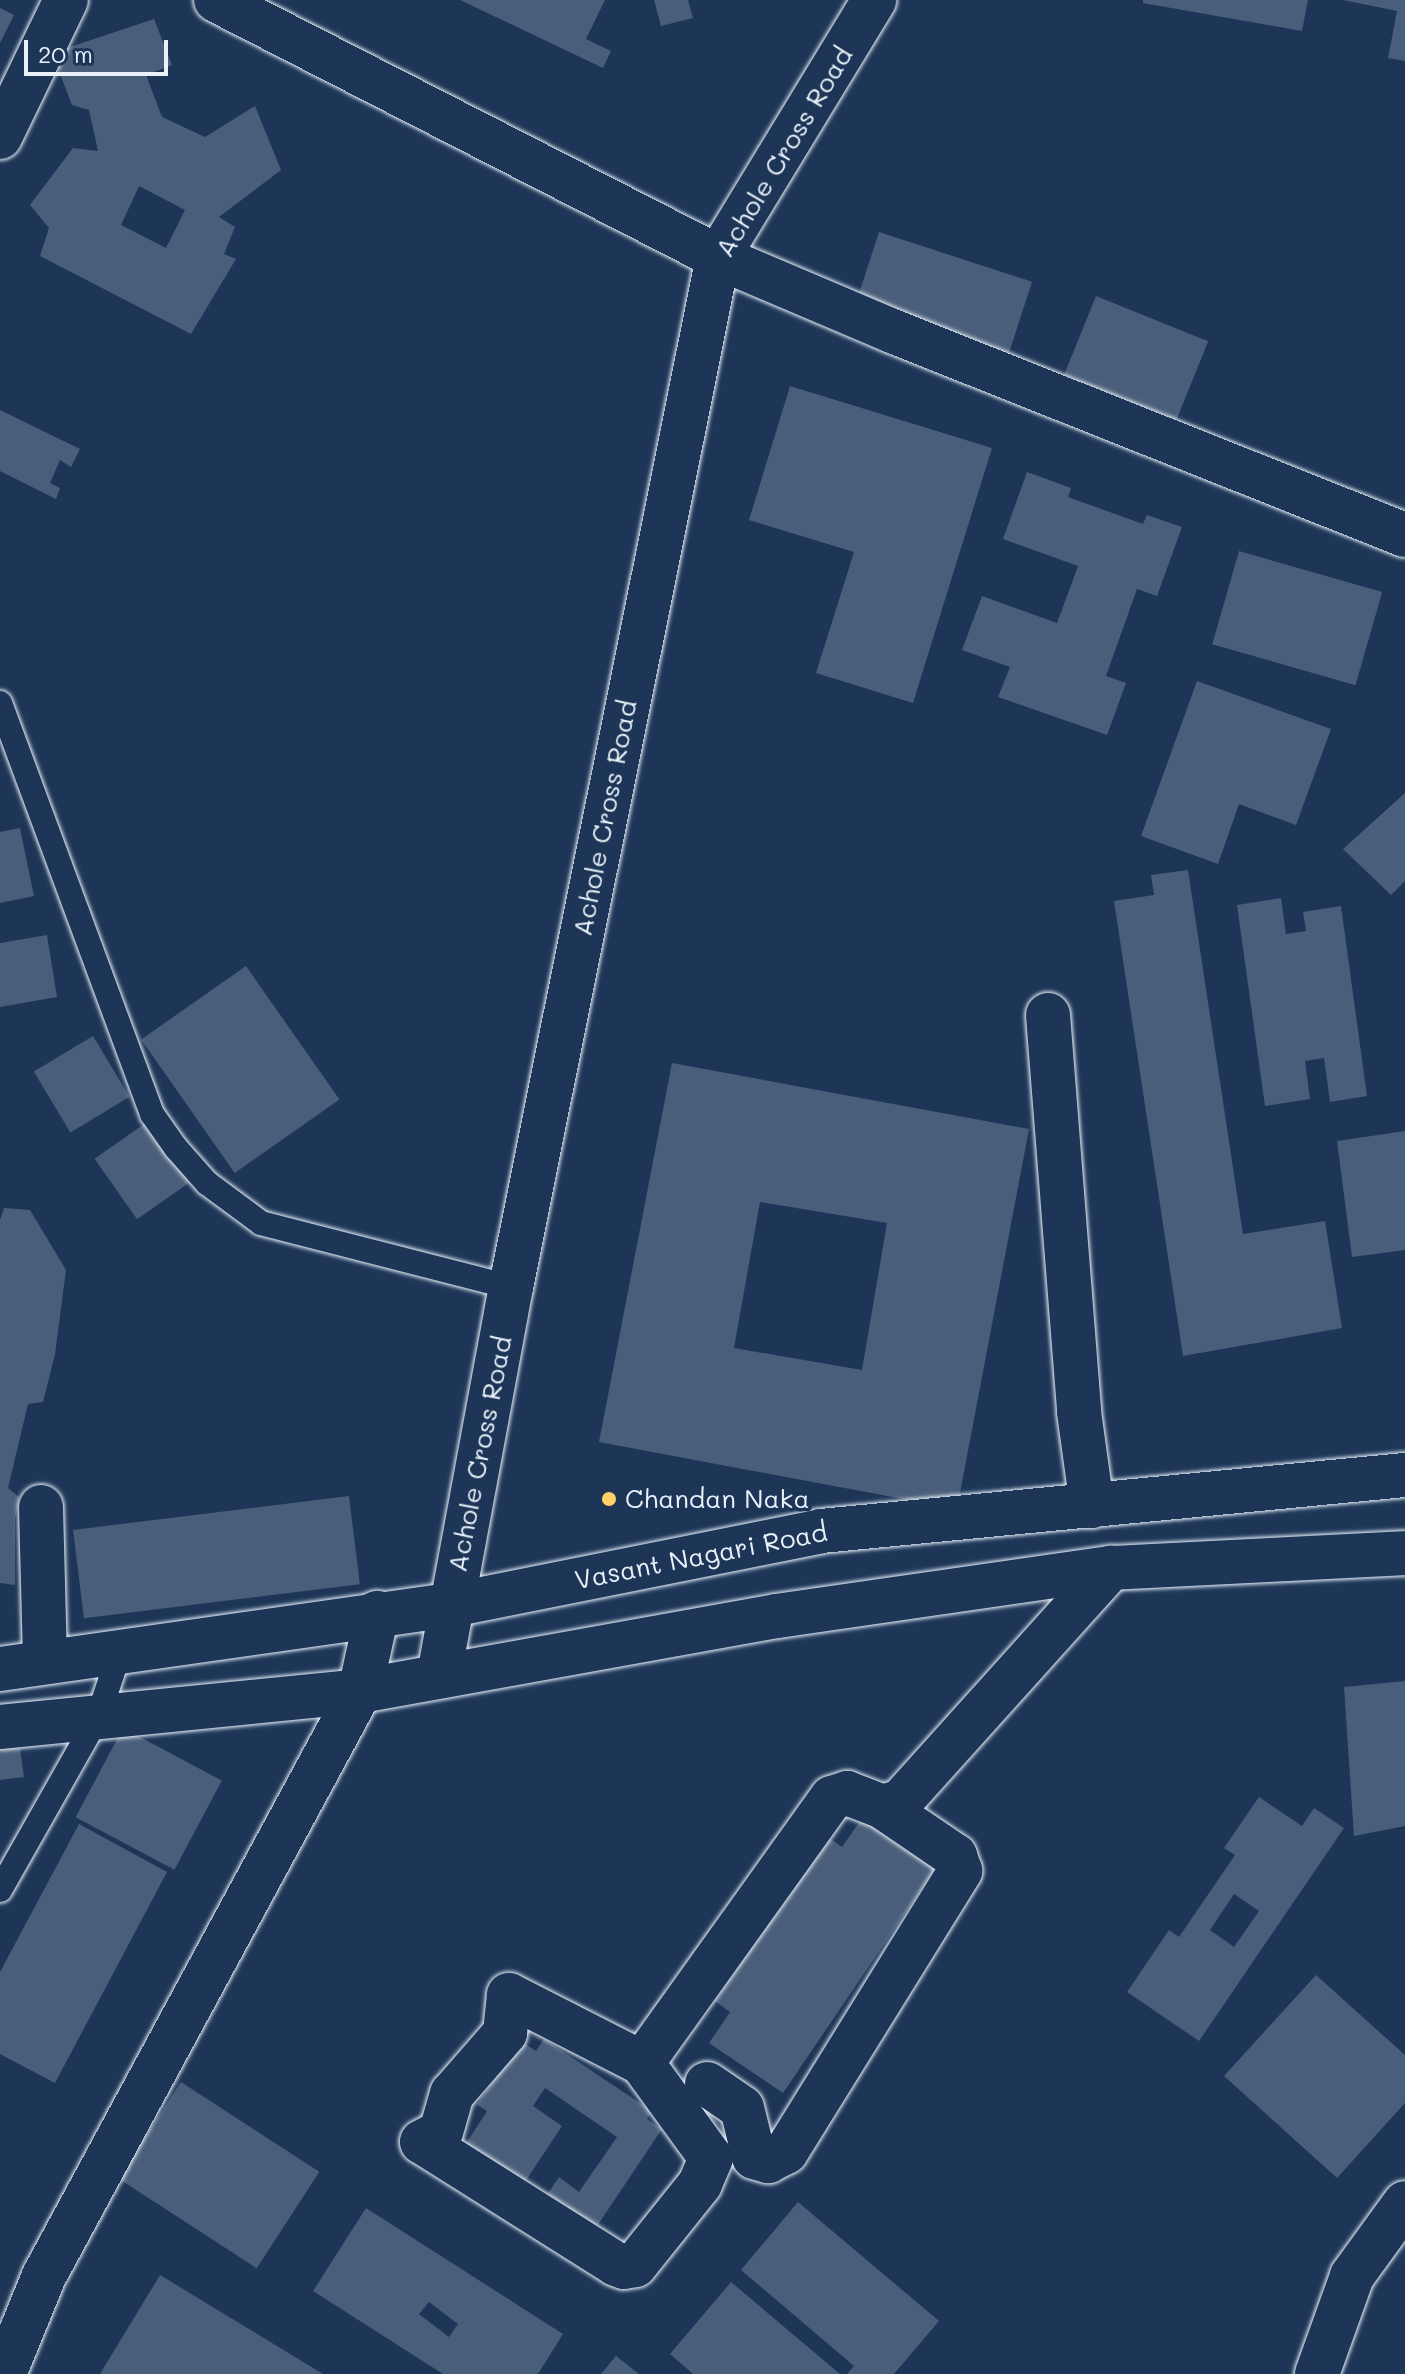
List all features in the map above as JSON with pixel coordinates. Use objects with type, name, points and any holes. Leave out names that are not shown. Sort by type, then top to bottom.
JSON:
[{"type":"street","points":[[0,137],[66,0]]},
{"type":"street","points":[[216,0],[718,257],[892,331],[1405,535]]},
{"type":"street","name":"Achole Cross Road","points":[[439,1675],[511,1287],[718,257],[874,0]]},
{"type":"street","points":[[1048,1015],[1079,1412],[1092,1506]]},
{"type":"street","name":"Vasant Nagari Road","points":[[0,1669],[377,1613],[452,1605],[821,1531],[1092,1506],[1347,1477],[1405,1475]]},
{"type":"street","points":[[41,1507],[45,1661]]},
{"type":"street","points":[[0,1727],[360,1691],[777,1616],[1111,1568],[1405,1553]]},
{"type":"street","points":[[883,1807],[901,1801],[1111,1568]]},
{"type":"street","points":[[4,2374],[44,2276],[360,1691],[377,1613]]},
{"type":"street","points":[[642,2063],[832,1798],[847,1793],[883,1807],[955,1856],[960,1871],[786,2152],[768,2161],[754,2157],[742,2108],[707,2084]]},
{"type":"street","points":[[509,1995],[642,2063],[711,2158],[700,2184],[635,2265],[624,2267],[616,2264],[422,2142],[441,2132],[452,2094],[505,2033],[509,1995]]},
{"type":"street","points":[[1317,2374],[1352,2276],[1405,2203]]},
{"type":"lane","points":[[0,703],[152,1114],[176,1148],[207,1183],[261,1223],[511,1287]]},
{"type":"lane","points":[[0,1890],[98,1717],[120,1651]]},
{"type":"building","points":[[460,0],[605,0],[586,39],[611,51],[603,68]]},
{"type":"building","points":[[654,0],[688,0],[693,18],[661,26]]},
{"type":"building","points":[[1143,0],[1308,0],[1302,31],[1143,3]]},
{"type":"building","points":[[1343,0],[1405,0],[1405,61],[1388,58],[1397,11]]},
{"type":"building","points":[[0,8],[14,15],[0,43]]},
{"type":"building","points":[[154,19],[172,65],[146,75],[162,117],[205,137],[255,106],[281,170],[219,217],[235,227],[224,254],[236,259],[191,334],[40,256],[49,228],[30,205],[73,148],[98,151],[89,110],[72,105],[52,53]],"holes":[[[139,186],[185,210],[166,248],[121,225]]]},
{"type":"building","points":[[879,232],[1032,282],[1007,358],[854,308]]},
{"type":"building","points":[[1096,296],[1208,341],[1176,420],[1064,375]]},
{"type":"building","points":[[790,386],[992,448],[913,703],[816,673],[854,552],[749,520]]},
{"type":"building","points":[[0,410],[80,449],[71,467],[60,460],[50,483],[60,488],[56,499],[0,471]]},
{"type":"building","points":[[1027,472],[1071,488],[1068,497],[1143,524],[1147,515],[1182,527],[1157,596],[1137,589],[1106,676],[1126,683],[1107,735],[998,697],[1010,667],[962,650],[982,596],[1057,623],[1078,566],[1003,539]]},
{"type":"building","points":[[1239,551],[1382,592],[1355,685],[1212,644]]},
{"type":"building","points":[[1197,681],[1331,729],[1296,825],[1239,804],[1218,864],[1141,836]]},
{"type":"building","points":[[1405,793],[1405,881],[1391,895],[1343,849]]},
{"type":"building","points":[[20,828],[34,896],[0,903],[0,832]]},
{"type":"building","points":[[1188,870],[1243,1234],[1325,1221],[1342,1328],[1183,1356],[1114,901],[1154,895],[1151,875]]},
{"type":"building","points":[[1281,898],[1286,934],[1306,931],[1303,912],[1341,906],[1367,1096],[1330,1102],[1324,1058],[1305,1061],[1310,1099],[1265,1106],[1237,905]]},
{"type":"building","points":[[47,935],[57,997],[0,1007],[0,943]]},
{"type":"building","points":[[246,966],[339,1100],[235,1173],[141,1039]]},
{"type":"building","points":[[93,1036],[130,1097],[70,1132],[34,1072]]},
{"type":"building","points":[[672,1063],[1029,1129],[957,1509],[599,1442]],"holes":[[[760,1202],[887,1223],[862,1370],[734,1348]]]},
{"type":"building","points":[[147,1122],[189,1183],[137,1219],[95,1159]]},
{"type":"building","points":[[1405,1131],[1405,1250],[1352,1257],[1337,1141]]},
{"type":"building","points":[[4,1208],[30,1210],[66,1270],[55,1354],[43,1402],[28,1404],[8,1488],[20,1498],[15,1518],[15,1585],[0,1583],[0,1220]]},
{"type":"building","points":[[349,1496],[360,1584],[84,1618],[73,1530]]},
{"type":"building","points":[[1405,1681],[1405,1826],[1354,1836],[1344,1687]]},
{"type":"building","points":[[123,1728],[222,1781],[174,1870],[76,1817]]},
{"type":"building","points":[[18,1733],[24,1777],[0,1780],[0,1736]]},
{"type":"building","points":[[1259,1797],[1302,1826],[1314,1808],[1344,1828],[1199,2041],[1127,1992],[1169,1930],[1179,1937],[1235,1855],[1224,1848]],"holes":[[[1234,1894],[1259,1911],[1234,1947],[1210,1930]]]},
{"type":"building","points":[[865,1814],[939,1863],[783,2093],[709,2043],[730,2012],[715,2001],[826,1836],[842,1847]]},
{"type":"building","points":[[79,1824],[167,1872],[55,2083],[0,2054],[0,1972]]},
{"type":"building","points":[[1316,1975],[1405,2055],[1405,2103],[1337,2178],[1224,2076]]},
{"type":"building","points":[[544,2039],[652,2111],[647,2119],[662,2129],[595,2229],[546,2196],[559,2177],[579,2192],[617,2137],[545,2088],[533,2106],[562,2126],[523,2185],[465,2145],[487,2111],[477,2105],[521,2041],[536,2051]]},
{"type":"building","points":[[181,2082],[319,2172],[257,2268],[118,2178]]},
{"type":"building","points":[[798,2202],[939,2321],[894,2374],[847,2374],[854,2366],[741,2270]]},
{"type":"building","points":[[366,2208],[563,2334],[538,2374],[443,2374],[313,2291]],"holes":[[[429,2302],[458,2324],[449,2337],[419,2314]]]},
{"type":"building","points":[[160,2275],[323,2374],[100,2374]]},
{"type":"building","points":[[731,2282],[840,2374],[693,2374],[670,2354]]},
{"type":"building","points":[[616,2356],[639,2374],[601,2374]]},
{"type":"place","name":"Chandan Naka","points":[[609,1499]]}]
